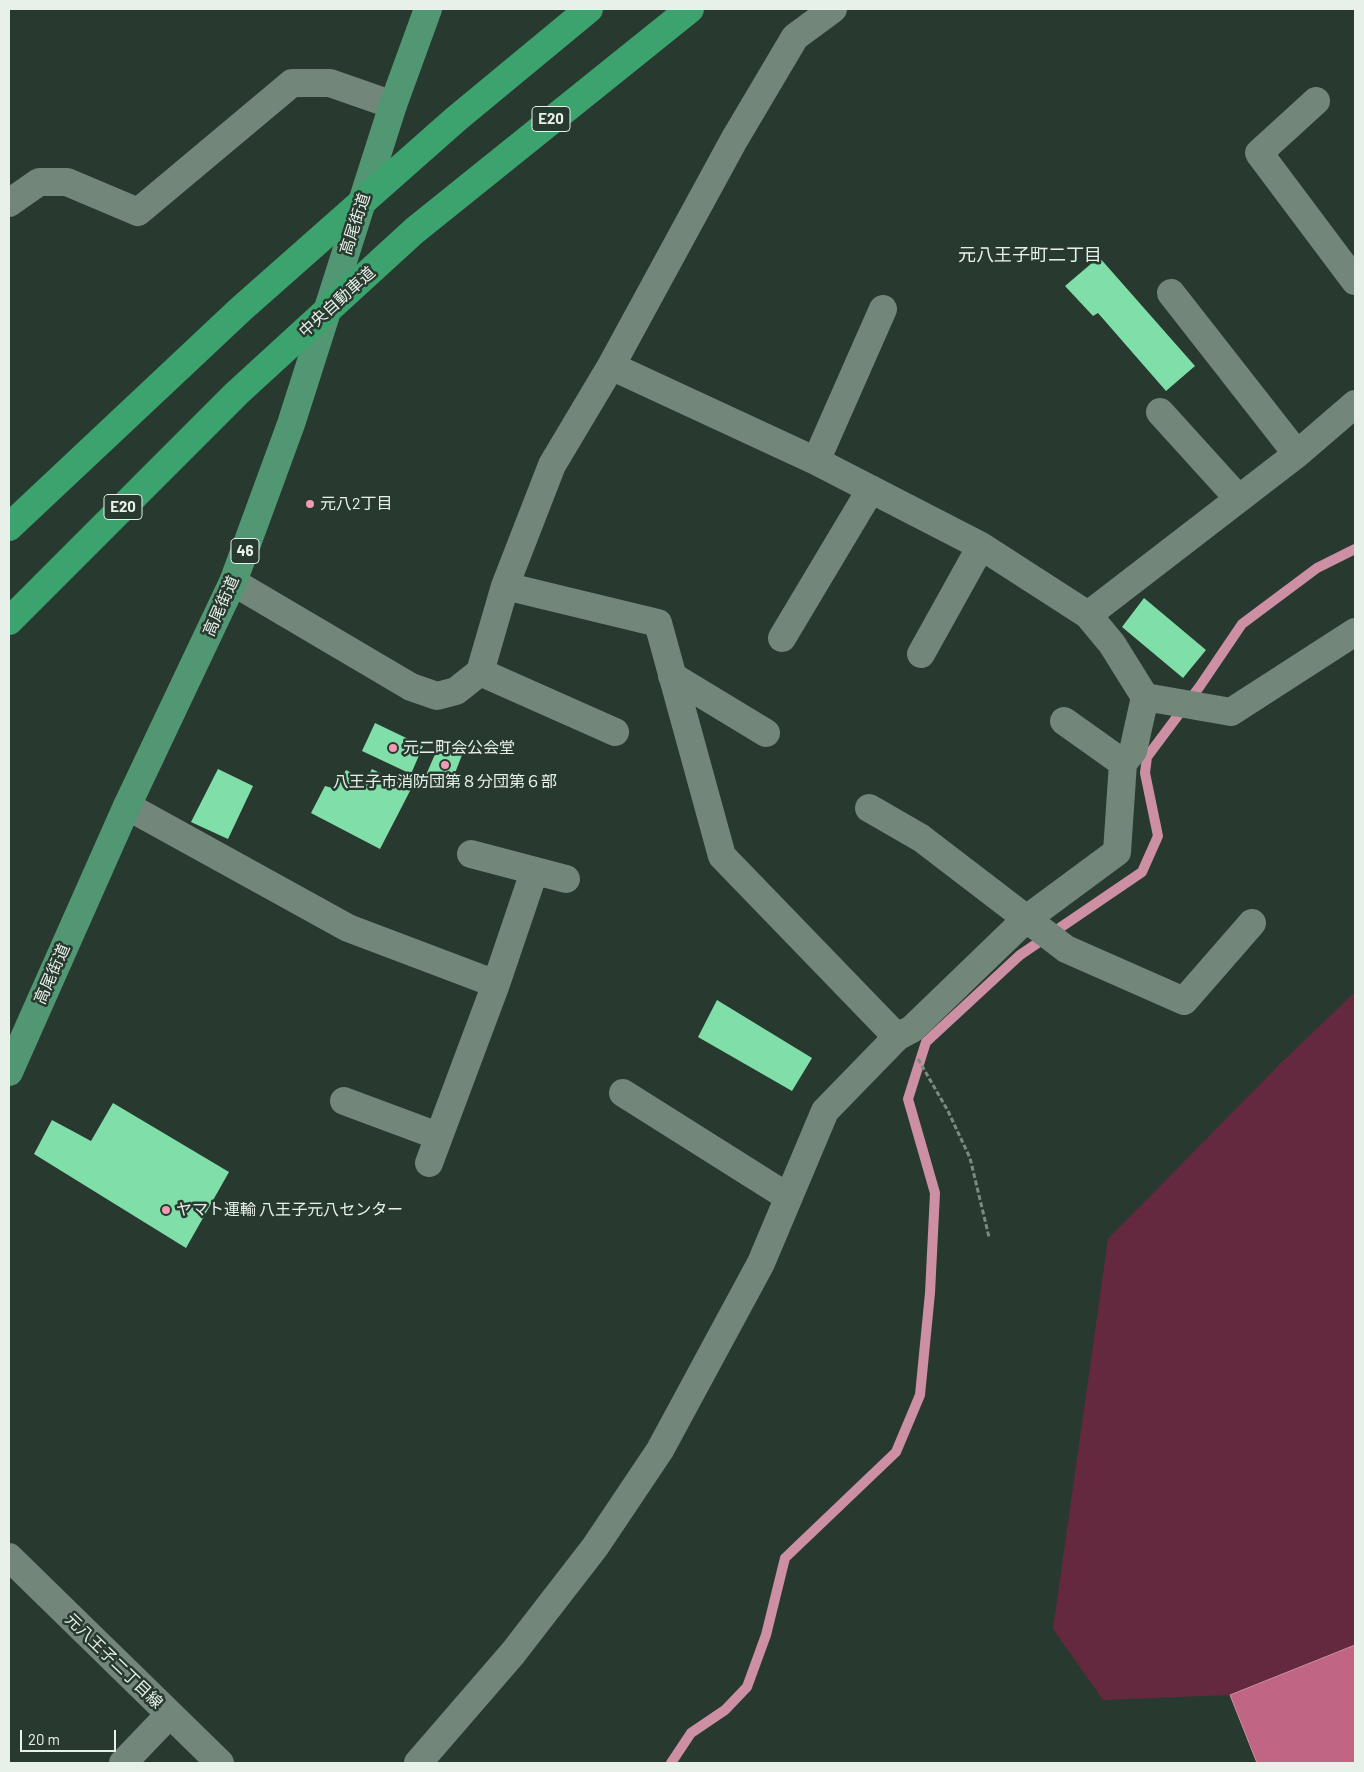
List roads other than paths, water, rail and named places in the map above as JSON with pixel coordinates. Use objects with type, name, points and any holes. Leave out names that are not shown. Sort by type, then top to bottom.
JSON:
[{"type":"highway","points":[[9,527],[240,309],[456,119],[589,9]]},
{"type":"highway","name":"中央自動車道","points":[[9,621],[237,393],[414,231],[690,9]]},
{"type":"main road","name":"高尾街道","points":[[9,1072],[128,806],[233,582],[291,424],[393,105],[428,9]]},
{"type":"street","points":[[233,582],[411,687],[437,696],[456,692],[480,672],[505,586],[552,465],[611,366],[734,140],[795,37],[833,9]]},
{"type":"street","points":[[9,202],[39,182],[67,182],[138,212],[292,83],[330,83],[393,105]]},
{"type":"street","points":[[1316,100],[1259,153],[1355,281]]},
{"type":"street","points":[[1171,293],[1297,454]]},
{"type":"street","points":[[816,461],[883,310]]},
{"type":"street","points":[[611,366],[816,461],[981,546],[1088,615],[1157,699],[1230,712],[1355,632]]},
{"type":"street","points":[[1088,615],[1297,454],[1355,404]]},
{"type":"street","points":[[1160,412],[1238,498]]},
{"type":"street","points":[[782,638],[871,489]]},
{"type":"street","points":[[921,654],[981,546]]},
{"type":"street","points":[[505,586],[658,623],[722,856],[905,1044]]},
{"type":"street","points":[[480,672],[615,732]]},
{"type":"street","points":[[672,676],[766,733]]},
{"type":"street","points":[[418,1763],[514,1653],[595,1546],[660,1450],[762,1263],[825,1111],[905,1044],[912,1029],[1117,852],[1123,763],[1133,750],[1157,699]]},
{"type":"street","points":[[1064,721],[1123,763]]},
{"type":"street","points":[[128,806],[348,928],[496,984]]},
{"type":"street","points":[[869,808],[921,838],[1066,949],[1184,1001],[1252,923]]},
{"type":"street","points":[[471,854],[566,879]]},
{"type":"street","points":[[429,1163],[496,984],[534,872]]},
{"type":"street","points":[[623,1094],[788,1197]]},
{"type":"street","points":[[344,1101],[438,1136]]},
{"type":"street","name":"元八王子二丁目線","points":[[9,1557],[220,1763]]},
{"type":"street","points":[[123,1763],[169,1714]]},
{"type":"waterway","points":[[671,1763],[691,1733],[725,1710],[747,1687],[766,1635],[785,1558],[896,1452],[920,1395],[930,1293],[935,1193],[908,1099],[926,1042],[1020,955],[1142,872],[1158,836],[1145,773],[1147,757],[1200,686],[1242,624],[1317,568],[1355,549]]},
{"type":"place","name":"元八2丁目","points":[[310,504]]},
{"type":"place","name":"元二町会公会堂","points":[[393,748]]},
{"type":"place","name":"八王子市消防団第８分団第６部","points":[[445,765]]},
{"type":"place","name":"ヤマト運輸 八王子元八センター","points":[[166,1210]]},
{"type":"district","name":"元八王子町二丁目","points":[[1030,255]]}]
